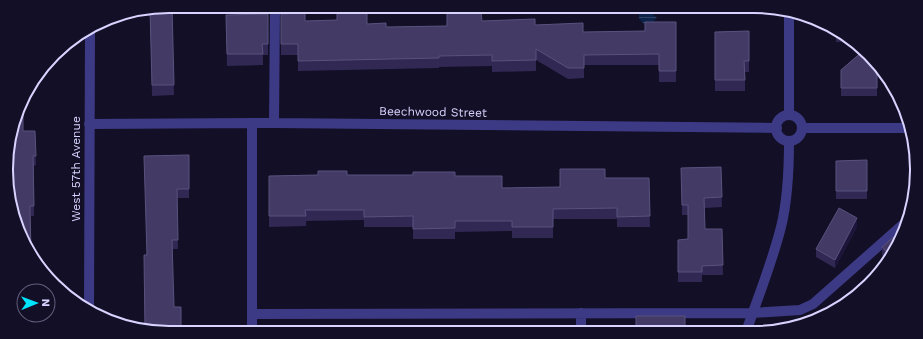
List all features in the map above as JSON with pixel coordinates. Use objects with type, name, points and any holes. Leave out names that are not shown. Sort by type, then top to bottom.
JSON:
[{"type":"street","points":[[274,13],[274,123]]},
{"type":"street","points":[[789,17],[789,115]]},
{"type":"street","name":"West 57th Avenue","points":[[89,304],[90,35]]},
{"type":"street","points":[[789,115],[799,119],[802,123],[802,128],[798,137],[789,141],[780,137],[776,128],[780,119],[789,115]]},
{"type":"street","name":"Beechwood Street","points":[[90,124],[274,123],[776,128]]},
{"type":"street","points":[[252,124],[252,326]]},
{"type":"street","points":[[802,128],[905,128]]},
{"type":"street","points":[[748,326],[782,226],[788,178],[789,141]]},
{"type":"street","points":[[252,314],[752,313],[800,310],[813,304],[898,229]]},
{"type":"street","points":[[581,313],[581,326]]},
{"type":"water","points":[[639,13],[652,13],[657,18],[647,27],[639,19]]},
{"type":"building","points":[[172,13],[174,85],[152,85],[150,14]]},
{"type":"building","points":[[305,13],[305,21],[337,20],[337,13],[367,13],[367,24],[386,23],[386,27],[447,26],[447,13],[481,13],[482,21],[535,19],[535,25],[583,23],[583,32],[645,31],[645,22],[676,22],[676,71],[659,71],[659,54],[584,55],[584,68],[568,68],[536,49],[536,60],[492,61],[492,55],[439,56],[439,58],[298,61],[298,44],[281,44],[281,14]]},
{"type":"building","points":[[268,14],[268,44],[262,44],[263,54],[227,54],[226,15]]},
{"type":"building","points":[[749,31],[749,61],[744,61],[745,80],[715,80],[715,32]]},
{"type":"building","points":[[859,54],[877,73],[877,88],[841,88],[841,70]]},
{"type":"building","points":[[23,114],[23,131],[35,131],[36,156],[33,156],[34,206],[30,206],[31,242],[18,210],[13,180],[14,149]]},
{"type":"building","points":[[189,155],[189,189],[177,189],[178,240],[172,240],[174,307],[181,307],[181,326],[145,324],[144,255],[147,255],[144,156]]},
{"type":"building","points":[[867,160],[867,191],[836,191],[836,161]]},
{"type":"building","points":[[721,167],[722,197],[704,198],[705,229],[722,229],[723,265],[702,266],[702,272],[678,272],[678,240],[688,239],[688,205],[682,205],[681,168]]},
{"type":"building","points":[[560,169],[605,169],[605,178],[649,178],[650,216],[617,217],[617,208],[553,209],[553,227],[512,227],[512,221],[455,221],[455,228],[413,229],[413,216],[364,217],[364,210],[305,210],[306,216],[269,216],[269,176],[318,175],[318,171],[347,171],[347,175],[413,175],[413,172],[455,172],[455,176],[502,176],[502,188],[560,187]]},
{"type":"building","points":[[839,208],[857,218],[835,260],[816,249]]},
{"type":"building","points":[[895,236],[886,252],[882,247]]},
{"type":"building","points":[[636,316],[685,316],[685,326],[636,326]]}]
